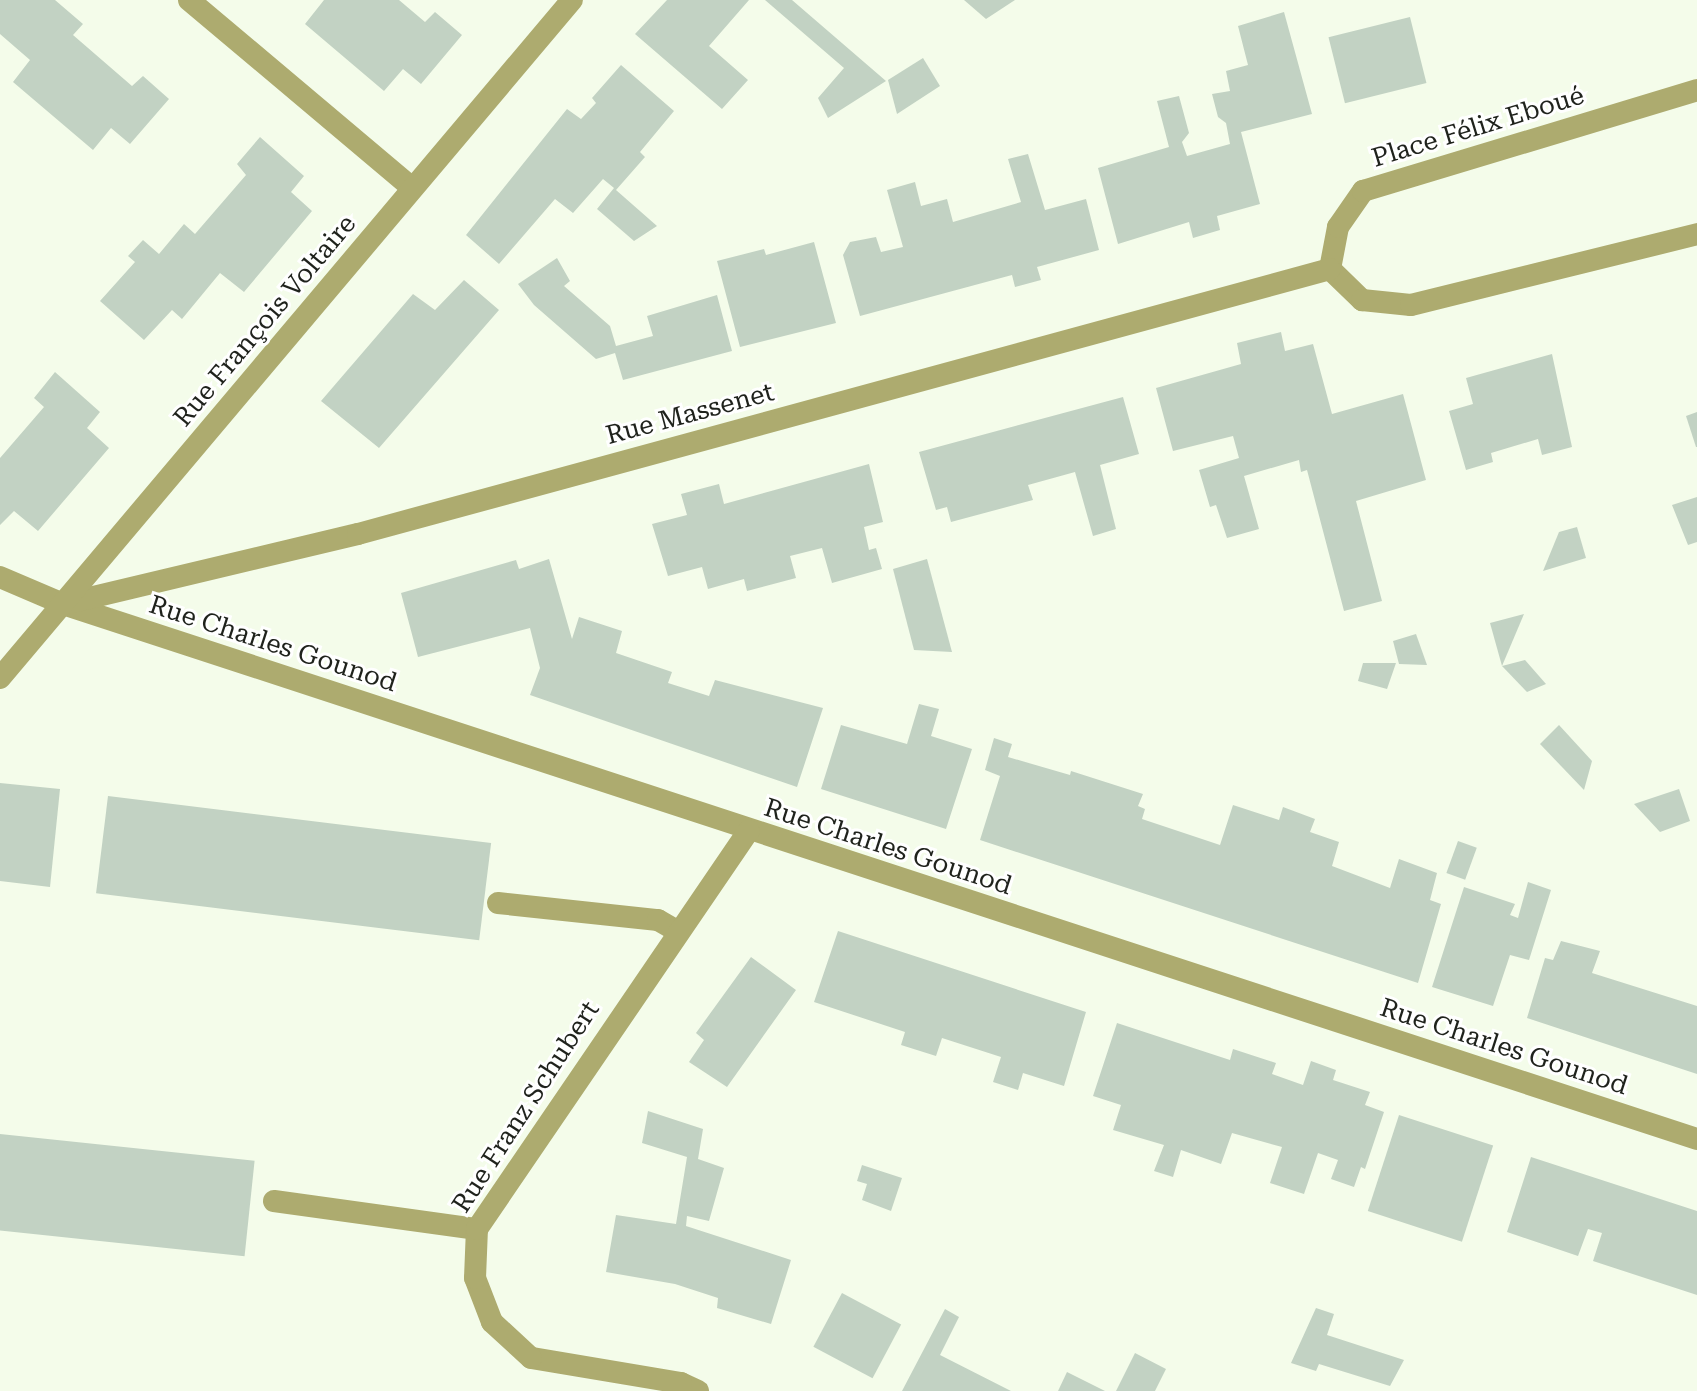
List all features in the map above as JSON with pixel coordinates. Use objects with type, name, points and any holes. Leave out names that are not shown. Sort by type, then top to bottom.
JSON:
[{"type":"street","points":[[189,0],[412,188]]},
{"type":"street","name":"Rue François Voltaire","points":[[0,678],[572,0]]},
{"type":"street","name":"Place Félix Eboué","points":[[1330,269],[1338,227],[1363,191],[1697,90]]},
{"type":"street","points":[[1330,269],[1362,300],[1411,305],[1697,234]]},
{"type":"street","name":"Rue Massenet","points":[[63,604],[358,534],[1330,269]]},
{"type":"street","name":"Rue Charles Gounod","points":[[0,577],[63,604],[748,831],[1697,1139]]},
{"type":"street","name":"Rue Franz Schubert","points":[[698,1391],[681,1383],[531,1358],[492,1322],[475,1278],[477,1229],[677,931],[748,831]]},
{"type":"street","points":[[498,903],[658,920],[677,931]]},
{"type":"street","points":[[274,1201],[477,1229]]},
{"type":"building","points":[[0,0],[55,0],[83,24],[73,35],[132,86],[143,76],[169,99],[130,144],[111,128],[93,150],[13,82],[30,60],[0,34]]},
{"type":"building","points":[[324,0],[399,0],[425,22],[435,12],[462,35],[421,84],[403,69],[384,91],[305,24]]},
{"type":"building","points":[[667,0],[749,0],[709,46],[748,80],[722,109],[635,34]]},
{"type":"building","points":[[765,0],[792,0],[886,81],[828,118],[818,98],[844,68]]},
{"type":"building","points":[[964,0],[1015,0],[986,19]]},
{"type":"building","points":[[1284,12],[1312,114],[1241,132],[1260,204],[1217,216],[1220,230],[1193,238],[1189,222],[1118,244],[1098,168],[1169,147],[1157,101],[1179,96],[1189,133],[1182,142],[1187,156],[1230,144],[1226,123],[1218,117],[1212,94],[1230,91],[1226,71],[1248,65],[1238,26]]},
{"type":"building","points":[[1410,17],[1426,83],[1345,103],[1328,37]]},
{"type":"building","points":[[923,58],[940,86],[897,114],[888,80]]},
{"type":"building","points":[[621,65],[674,111],[640,152],[645,157],[616,190],[657,226],[634,241],[597,209],[614,188],[603,179],[573,213],[555,199],[499,264],[466,235],[567,109],[581,119],[596,103],[592,98]]},
{"type":"building","points":[[260,137],[304,176],[291,192],[312,211],[244,292],[220,273],[182,319],[172,310],[144,340],[100,301],[135,262],[128,256],[143,240],[159,254],[184,224],[195,234],[246,175],[237,164]]},
{"type":"building","points":[[1028,154],[1045,210],[1086,199],[1099,250],[1037,267],[1041,280],[1015,287],[1012,275],[860,316],[843,255],[850,242],[876,237],[881,252],[903,247],[887,190],[915,182],[921,206],[947,199],[953,222],[1021,202],[1008,159]]},
{"type":"building","points":[[814,242],[836,323],[740,347],[717,261],[764,249],[766,255]]},
{"type":"building","points":[[557,258],[570,281],[564,286],[610,326],[616,346],[653,336],[647,316],[717,295],[732,351],[623,380],[615,353],[596,359],[534,305],[518,284]]},
{"type":"building","points":[[464,280],[499,310],[379,448],[321,401],[413,294],[435,310]]},
{"type":"building","points":[[1281,332],[1285,351],[1313,344],[1332,414],[1403,394],[1426,480],[1356,501],[1382,601],[1344,611],[1307,470],[1301,472],[1299,460],[1244,476],[1259,529],[1227,538],[1216,505],[1210,507],[1199,470],[1239,458],[1233,436],[1173,451],[1156,388],[1241,364],[1237,343]]},
{"type":"building","points":[[1552,354],[1572,447],[1542,455],[1538,439],[1491,453],[1493,462],[1466,470],[1449,411],[1473,404],[1466,378]]},
{"type":"building","points":[[55,372],[100,412],[87,428],[109,448],[38,531],[14,511],[0,525],[0,458],[44,407],[34,398]]},
{"type":"building","points":[[1123,397],[1139,454],[1100,465],[1116,529],[1093,536],[1075,472],[1028,485],[1033,500],[951,522],[947,507],[936,510],[919,452]]},
{"type":"building","points":[[1697,412],[1697,447],[1696,447],[1686,416]]},
{"type":"building","points":[[869,464],[883,522],[864,527],[869,550],[876,548],[882,569],[832,583],[822,548],[790,556],[796,578],[747,591],[744,579],[708,589],[702,567],[668,576],[652,524],[687,515],[681,494],[719,484],[724,504]]},
{"type":"building","points":[[1697,497],[1697,542],[1688,545],[1672,505]]},
{"type":"building","points":[[1577,527],[1586,558],[1543,571],[1559,532]]},
{"type":"building","points":[[549,559],[572,639],[579,617],[622,631],[616,653],[672,672],[668,683],[709,696],[715,680],[823,708],[797,787],[530,695],[540,668],[530,628],[418,657],[401,593],[516,560],[519,569]]},
{"type":"building","points":[[927,559],[952,652],[914,650],[893,569]]},
{"type":"building","points":[[1524,614],[1502,666],[1490,623]]},
{"type":"building","points":[[1416,634],[1427,665],[1399,664],[1393,641]]},
{"type":"building","points":[[1525,660],[1546,684],[1527,692],[1502,666]]},
{"type":"building","points":[[1363,663],[1396,663],[1387,689],[1358,681]]},
{"type":"building","points":[[919,704],[939,709],[931,736],[972,749],[946,829],[821,789],[841,725],[907,744]]},
{"type":"building","points":[[1559,725],[1592,761],[1584,790],[1540,744]]},
{"type":"building","points":[[994,738],[1012,744],[1008,757],[1070,775],[1071,771],[1143,794],[1138,806],[1145,809],[1142,819],[1220,845],[1233,805],[1279,820],[1283,807],[1315,819],[1310,832],[1339,842],[1332,866],[1390,888],[1399,859],[1437,873],[1430,900],[1441,904],[1418,983],[980,840],[1000,776],[985,770]]},
{"type":"building","points":[[0,783],[60,789],[50,887],[0,881]]},
{"type":"building","points":[[1679,789],[1690,821],[1660,832],[1634,804]]},
{"type":"building","points":[[108,796],[491,843],[479,940],[96,893]]},
{"type":"building","points":[[1458,841],[1477,848],[1465,880],[1446,873]]},
{"type":"building","points":[[1528,882],[1551,890],[1529,960],[1510,955],[1493,1006],[1432,987],[1464,887],[1515,904],[1510,915],[1518,918]]},
{"type":"building","points":[[838,931],[1086,1012],[1064,1086],[1023,1073],[1018,1090],[993,1082],[1001,1057],[942,1038],[936,1056],[901,1045],[905,1032],[814,1002]]},
{"type":"building","points":[[1561,941],[1600,951],[1592,973],[1697,1006],[1697,1074],[1527,1018],[1545,958],[1553,960]]},
{"type":"building","points":[[751,957],[796,990],[727,1087],[689,1062],[704,1040],[696,1033]]},
{"type":"building","points":[[1117,1023],[1230,1060],[1233,1049],[1276,1063],[1272,1074],[1303,1085],[1311,1061],[1336,1070],[1333,1080],[1370,1092],[1365,1105],[1384,1112],[1365,1169],[1361,1167],[1354,1187],[1331,1179],[1338,1160],[1318,1153],[1304,1194],[1270,1183],[1282,1147],[1232,1133],[1221,1164],[1181,1150],[1173,1177],[1154,1171],[1164,1145],[1113,1130],[1121,1105],[1093,1096]]},
{"type":"building","points":[[648,1111],[703,1129],[698,1159],[724,1168],[709,1221],[687,1216],[686,1226],[791,1260],[771,1324],[717,1308],[718,1298],[675,1284],[606,1272],[616,1215],[676,1224],[687,1157],[642,1143]]},
{"type":"building","points":[[1399,1115],[1493,1146],[1462,1242],[1368,1211]]},
{"type":"building","points":[[0,1134],[255,1161],[245,1256],[0,1231]]},
{"type":"building","points":[[1531,1157],[1697,1211],[1697,1295],[1593,1261],[1602,1233],[1588,1229],[1578,1256],[1507,1232]]},
{"type":"building","points":[[862,1165],[902,1178],[891,1211],[862,1200],[867,1184],[857,1181]]},
{"type":"building","points":[[842,1293],[901,1324],[873,1378],[813,1347]]},
{"type":"building","points":[[1316,1308],[1334,1314],[1327,1335],[1404,1360],[1390,1386],[1319,1364],[1316,1371],[1291,1363]]},
{"type":"building","points":[[945,1309],[959,1317],[940,1355],[1011,1391],[902,1391]]},
{"type":"building","points":[[1135,1353],[1166,1369],[1155,1391],[1116,1391]]},
{"type":"building","points":[[1067,1372],[1105,1391],[1058,1391]]}]
